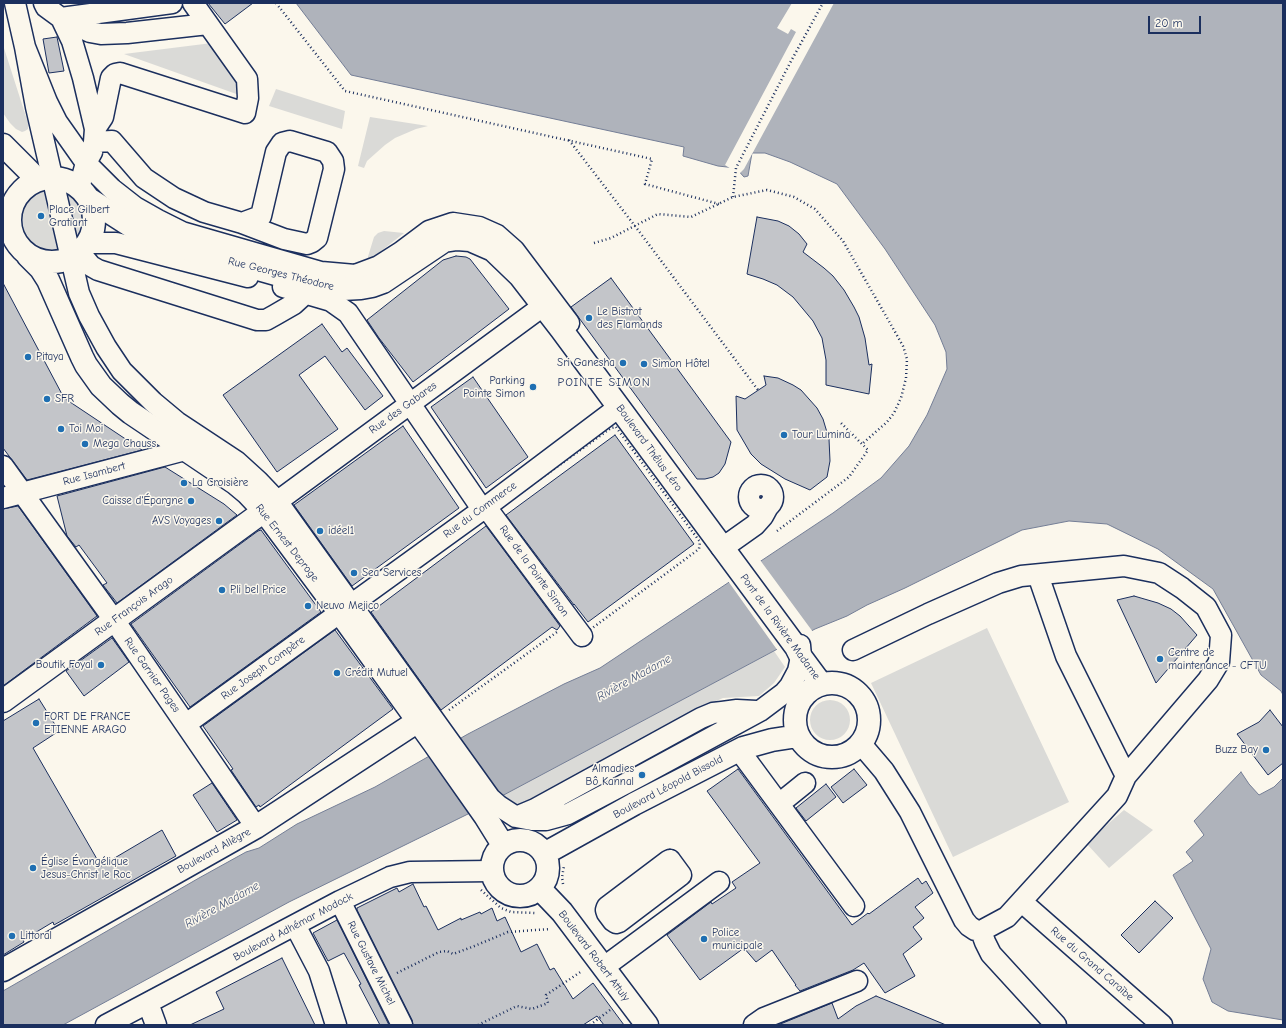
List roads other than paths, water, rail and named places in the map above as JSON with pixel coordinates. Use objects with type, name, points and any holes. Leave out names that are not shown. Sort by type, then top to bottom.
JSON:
[{"type":"main road","points":[[3,145],[45,179]]},
{"type":"main road","points":[[6,206],[13,202],[19,193],[28,185],[45,179]]},
{"type":"main road","name":"Rue Georges Théodore","points":[[45,179],[66,180],[134,228],[173,245],[331,288],[361,288],[383,282],[444,241],[457,239],[470,240],[493,250],[516,272],[546,293]]},
{"type":"main road","points":[[28,256],[42,262],[50,263],[80,252],[92,234],[94,222],[93,210],[84,193]]},
{"type":"main road","name":"Rue Ernest Deproge","points":[[6,206],[9,226],[13,237],[19,248],[41,269],[48,280],[82,357],[101,386],[120,404],[185,450],[235,483],[247,493],[271,506],[346,608],[418,721],[439,738],[492,811],[503,845]]},
{"type":"main road","name":"Boulevard Thélus Léro","points":[[546,293],[619,407],[730,542],[743,568]]},
{"type":"main road","name":"Rue François Arago","points":[[3,701],[271,506]]},
{"type":"main road","name":"Pont de la Rivière Madame","points":[[743,568],[799,650],[828,680]]},
{"type":"main road","points":[[828,680],[833,683],[844,684],[855,690],[863,699],[868,710],[870,722],[863,747],[841,756],[829,757],[817,754],[799,743],[795,723],[796,710],[801,699],[810,689],[828,680]]},
{"type":"main road","name":"Boulevard Allègre","points":[[3,970],[256,827],[418,721]]},
{"type":"main road","name":"Boulevard Léopold Bissold","points":[[544,854],[634,804],[739,750],[772,740],[799,743]]},
{"type":"main road","points":[[521,840],[530,842],[538,847],[544,854],[547,861],[547,876],[540,889],[523,897],[514,897],[499,888],[494,880],[492,864],[498,850],[503,845],[512,841],[521,840]]},
{"type":"main road","name":"Boulevard Robert Attuly","points":[[540,889],[562,912],[595,968],[646,1025]]},
{"type":"street","points":[[15,3],[36,107],[45,179],[80,252],[79,293],[89,316],[106,348],[122,371],[153,402],[178,422],[236,461],[258,481],[271,506]]},
{"type":"street","points":[[44,3],[46,7],[61,18],[90,32],[108,34],[208,24]]},
{"type":"street","points":[[61,18],[172,3]]},
{"type":"street","points":[[84,193],[86,163],[92,152],[95,136],[103,117],[111,78],[115,74],[120,73],[245,113],[248,98],[247,79],[193,3]]},
{"type":"street","points":[[61,18],[72,41],[83,78],[95,136]]},
{"type":"street","points":[[25,47],[46,102],[57,122],[86,163],[112,189],[135,207],[182,232],[321,272],[355,275],[379,266],[429,231],[453,222],[479,227],[497,235],[514,250],[730,542],[760,504]]},
{"type":"street","points":[[95,136],[112,141],[144,178],[174,198],[204,212],[242,223],[284,239],[307,244],[317,238],[334,169],[333,161],[327,152],[290,141],[282,143],[276,152],[261,216],[242,223]]},
{"type":"street","name":"Rue de la Pointe Simon","points":[[80,252],[116,243],[306,293],[330,301],[348,313],[484,508],[582,636]]},
{"type":"street","name":"Rue Georges Théodore","points":[[80,252],[91,266],[98,270],[257,320],[266,320],[294,304],[306,293]]},
{"type":"street","name":"Rue des Gabares","points":[[271,506],[410,403],[546,293]]},
{"type":"street","name":"Rue du Commerce","points":[[346,608],[484,508],[619,407]]},
{"type":"street","name":"Rue Isambert","points":[[3,498],[185,450]]},
{"type":"street","name":"Rue Garnier Pages","points":[[3,466],[114,620],[256,827]]},
{"type":"street","points":[[853,650],[928,614],[998,583],[1022,576],[1124,566],[1159,573],[1182,588],[1206,607],[1221,635],[1219,662],[1208,680],[1126,776],[1116,796],[1022,902],[1007,917],[981,931],[975,930],[964,920],[910,812],[884,771],[863,747]]},
{"type":"street","points":[[1038,575],[1066,656],[1126,776]]},
{"type":"street","points":[[346,608],[439,738]]},
{"type":"street","name":"Rue Joseph Compère","points":[[186,724],[346,608]]},
{"type":"street","points":[[492,811],[516,817],[535,809],[713,713],[729,711],[760,711],[784,693],[790,686],[798,671],[799,650]]},
{"type":"street","points":[[739,750],[854,906]]},
{"type":"street","points":[[779,804],[805,783]]},
{"type":"street","name":"Boulevard Adhémar Modock","points":[[106,1025],[295,925],[390,877],[410,872],[492,871]]},
{"type":"street","points":[[595,968],[655,929],[719,882]]},
{"type":"street","name":"Rue Gustave Michel","points":[[340,902],[402,1025]]},
{"type":"street","name":"Rue du Grand Caraïbe","points":[[1022,902],[1162,1025]]},
{"type":"street","points":[[639,907],[655,929]]},
{"type":"street","points":[[295,925],[320,971],[336,1025]]},
{"type":"street","points":[[981,931],[991,954],[1056,1025]]},
{"type":"street","points":[[754,1025],[764,1018],[857,981]]},
{"type":"street","points":[[148,1003],[156,1025]]},
{"type":"water","name":"Rivière Madame","points":[[296,3],[1283,3],[1283,695],[1281,691],[1261,675],[1213,589],[1158,549],[1107,524],[1069,521],[1022,530],[847,616],[815,629],[468,814],[289,902],[63,1025],[3,1025],[3,991],[199,878],[246,852],[259,848],[297,824],[375,787],[468,734],[564,684],[600,668],[833,513],[881,478],[909,446],[927,415],[947,369],[946,352],[935,325],[885,249],[837,184],[790,162],[765,153],[752,153],[748,176],[744,177],[736,168],[718,166],[683,156],[684,147],[351,75]]},
{"type":"water","points":[[1241,772],[1259,795],[1274,787],[1283,778],[1283,1020],[1228,1011],[1212,1002],[1203,979],[1211,949],[1173,875],[1193,861],[1186,852],[1204,835],[1194,821]]},
{"type":"place","name":"Place Gilbert Gratiant","points":[[41,216]]},
{"type":"place","name":"Le Bistrot des Flamands","points":[[589,318]]},
{"type":"place","name":"Pitaya","points":[[28,357]]},
{"type":"place","name":"Sri Ganesha","points":[[623,363]]},
{"type":"place","name":"Simon Hôtel","points":[[644,364]]},
{"type":"place","name":"Parking Pointe Simon","points":[[533,387]]},
{"type":"place","name":"SFR","points":[[47,399]]},
{"type":"place","name":"Toi Moi","points":[[61,429]]},
{"type":"place","name":"Tour Lumina","points":[[784,435]]},
{"type":"place","name":"Mega Chauss","points":[[85,444]]},
{"type":"place","name":"La Croisière","points":[[184,483]]},
{"type":"place","name":"Caisse d'Épargne","points":[[191,501]]},
{"type":"place","name":"AVS Voyages","points":[[219,521]]},
{"type":"place","name":"idéel1","points":[[320,531]]},
{"type":"place","name":"Sea Services","points":[[354,573]]},
{"type":"place","name":"Pli bel Price","points":[[222,590]]},
{"type":"place","name":"Neuvo Mejico","points":[[308,606]]},
{"type":"place","name":"Centre de maintenance - CFTU","points":[[1160,659]]},
{"type":"place","name":"Boutik Foyal","points":[[101,665]]},
{"type":"place","name":"Crédit Mutuel","points":[[337,673]]},
{"type":"place","name":"FORT DE FRANCE ETIENNE ARAGO","points":[[36,723]]},
{"type":"place","name":"Buzz Bay","points":[[1266,750]]},
{"type":"place","name":"Almadies Bô Kannal","points":[[642,775]]},
{"type":"place","name":"Église Évangélique Jesus-Christ le Roc","points":[[33,868]]},
{"type":"place","name":"Littoral","points":[[12,936]]},
{"type":"place","name":"Police municipale","points":[[704,939]]},
{"type":"district","name":"POINTE SIMON","points":[[604,383]]}]
